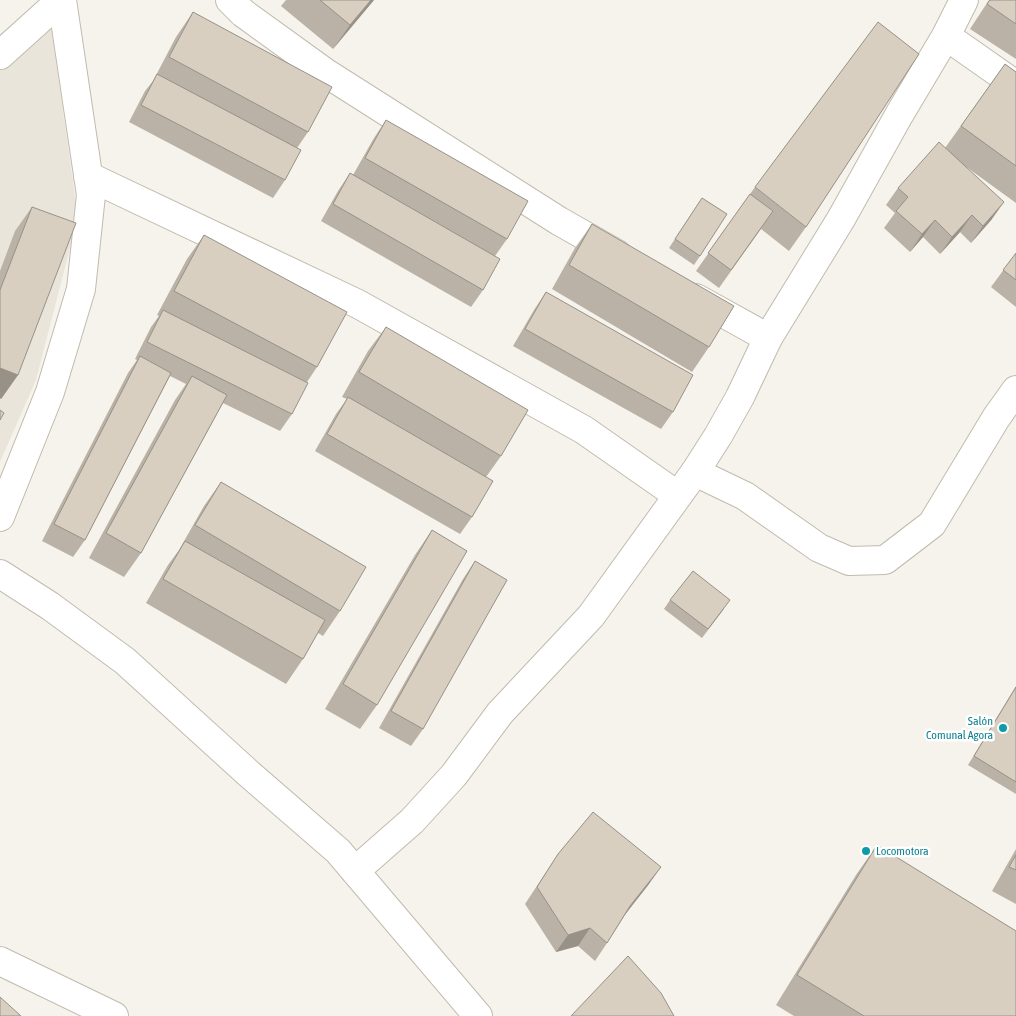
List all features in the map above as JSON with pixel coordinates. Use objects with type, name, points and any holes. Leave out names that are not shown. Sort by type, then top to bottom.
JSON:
[{"type":"street","points":[[0,55],[62,0]]},
{"type":"street","points":[[0,517],[50,392],[81,289],[91,195],[62,0]]},
{"type":"street","points":[[230,0],[243,13],[326,74],[559,221],[642,268]]},
{"type":"street","points":[[355,871],[412,821],[454,775],[500,713],[591,616],[695,472],[740,397],[768,338],[841,219],[946,36],[964,0]]},
{"type":"street","points":[[946,36],[1016,85]]},
{"type":"street","points":[[88,176],[358,304],[584,430],[677,495]]},
{"type":"street","points":[[676,287],[768,338]]},
{"type":"street","points":[[695,472],[745,496],[818,548],[849,561],[885,560],[932,524],[996,418],[1016,390]]},
{"type":"street","points":[[0,574],[50,606],[125,661],[248,773],[338,851],[478,1016]]},
{"type":"street","points":[[0,961],[114,1016]]},
{"type":"shaded area","points":[[50,19],[78,217],[36,380],[0,462],[0,64]]},
{"type":"building","points":[[320,0],[371,0],[350,25]]},
{"type":"building","points":[[990,0],[1016,0],[1016,24],[987,4]]},
{"type":"building","points":[[193,12],[332,87],[308,132],[169,57]]},
{"type":"building","points":[[878,22],[919,54],[806,227],[755,187]]},
{"type":"building","points":[[1005,64],[1016,72],[1016,166],[961,126]]},
{"type":"building","points":[[157,74],[301,150],[285,180],[141,105]]},
{"type":"building","points":[[386,120],[528,201],[507,239],[365,158]]},
{"type":"building","points":[[939,142],[1004,202],[983,226],[972,215],[952,237],[935,220],[922,234],[896,211],[908,197],[898,188]]},
{"type":"building","points":[[350,173],[500,259],[483,290],[333,204]]},
{"type":"building","points":[[750,194],[773,211],[731,270],[708,253]]},
{"type":"building","points":[[702,198],[727,214],[700,256],[675,239]]},
{"type":"building","points":[[32,207],[76,223],[18,375],[0,368],[0,290]]},
{"type":"building","points":[[592,224],[734,306],[709,347],[569,265]]},
{"type":"building","points":[[204,235],[347,312],[317,367],[174,291]]},
{"type":"building","points":[[1016,253],[1016,280],[1003,270]]},
{"type":"building","points":[[546,292],[693,375],[673,412],[525,329]]},
{"type":"building","points":[[163,310],[308,383],[292,414],[147,342]]},
{"type":"building","points":[[386,327],[528,410],[501,456],[359,372]]},
{"type":"building","points":[[140,356],[171,373],[85,540],[54,524]]},
{"type":"building","points":[[192,376],[227,395],[141,553],[106,533]]},
{"type":"building","points":[[348,397],[493,481],[472,517],[327,434]]},
{"type":"building","points":[[0,410],[4,413],[0,420]]},
{"type":"building","points":[[221,482],[366,567],[340,611],[195,525]]},
{"type":"building","points":[[432,530],[467,551],[377,705],[343,684]]},
{"type":"building","points":[[185,541],[325,620],[303,659],[163,579]]},
{"type":"building","points":[[475,561],[507,580],[423,729],[391,711]]},
{"type":"building","points":[[693,571],[730,600],[708,629],[670,600]]},
{"type":"building","name":"Salón Comunal Agora","points":[[1016,687],[1016,782],[974,756]]},
{"type":"building","points":[[593,812],[661,867],[630,906],[607,943],[590,928],[568,935],[537,887],[558,854]]},
{"type":"building","points":[[877,845],[1016,931],[1016,1016],[864,1016],[797,975]]},
{"type":"building","points":[[1016,855],[1016,870],[1009,867]]},
{"type":"building","points":[[628,956],[661,993],[674,1016],[571,1016]]},
{"type":"building","points":[[0,997],[21,1016],[0,1016]]},
{"type":"place","name":"Salón Comunal Agora","points":[[1003,728]]},
{"type":"place","name":"Locomotora","points":[[866,851]]}]
